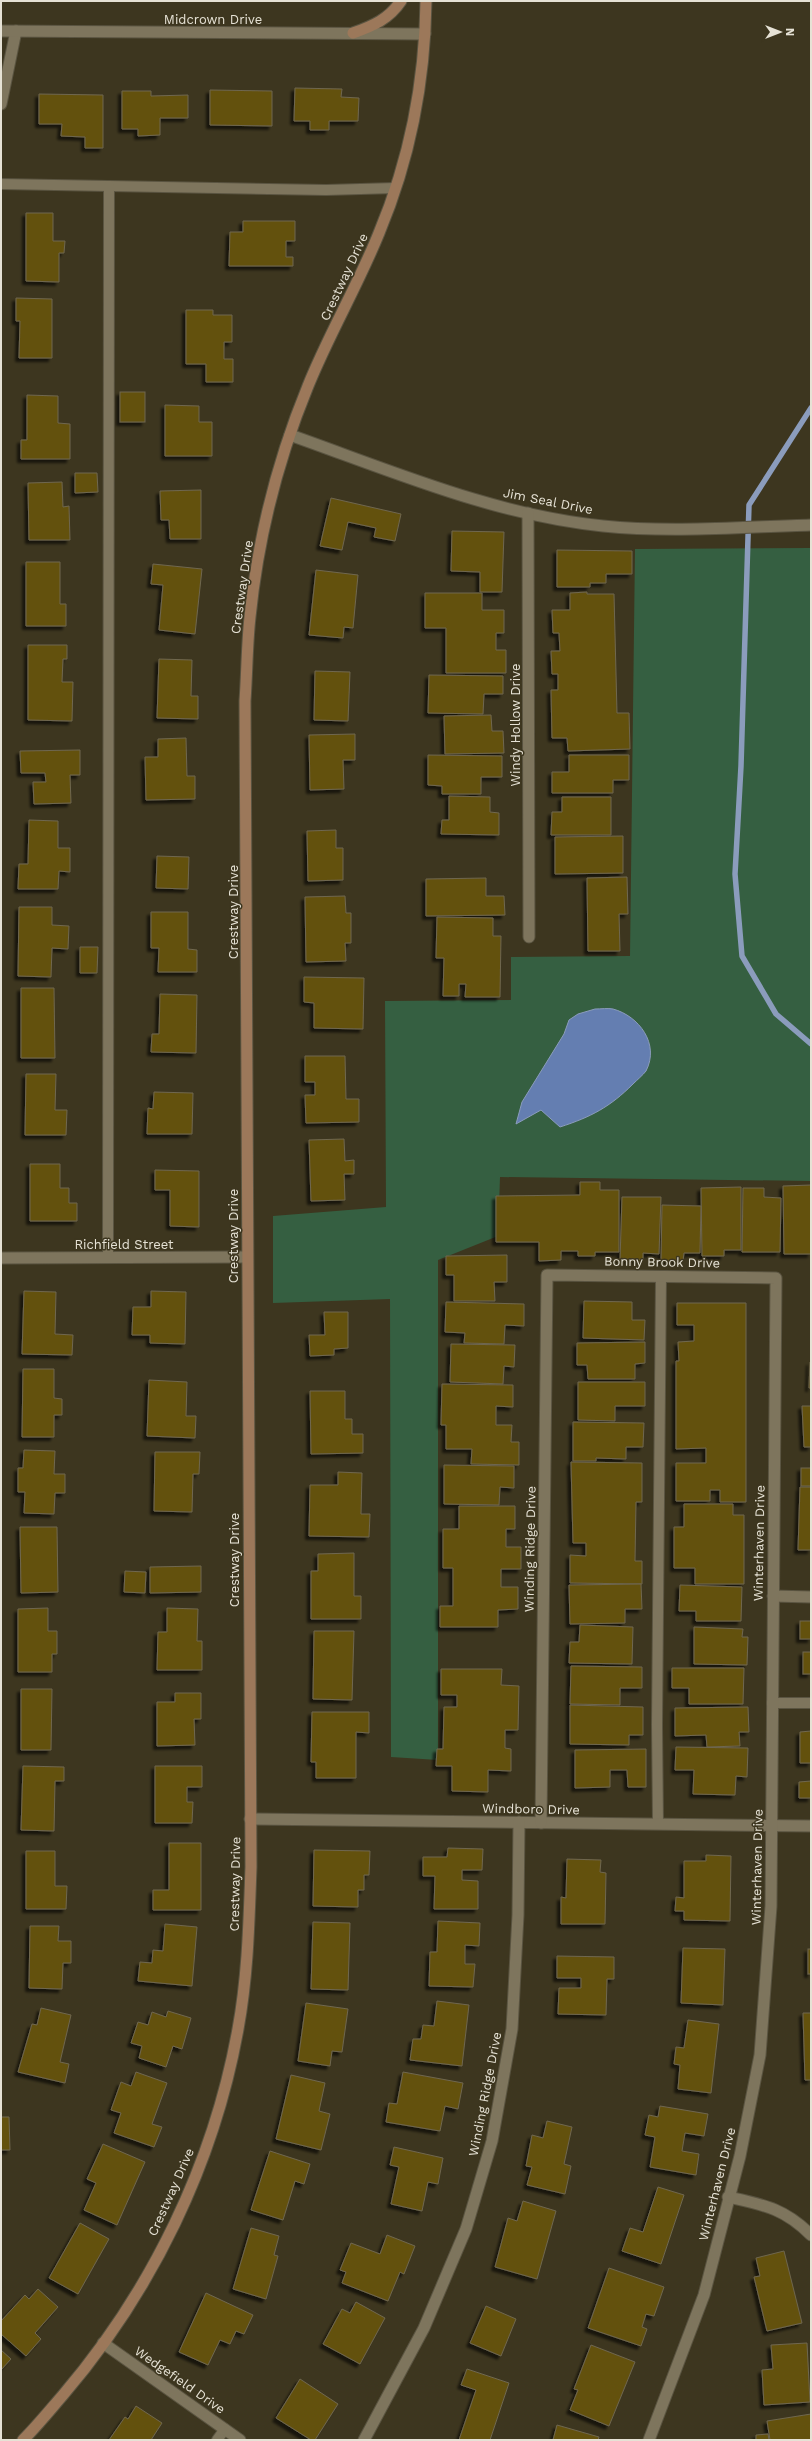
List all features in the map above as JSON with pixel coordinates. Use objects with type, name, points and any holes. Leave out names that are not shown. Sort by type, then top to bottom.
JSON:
[{"type":"main road","points":[[353,33],[371,27],[392,14],[401,1]]},
{"type":"main road","name":"Crestway Drive","points":[[23,2440],[84,2370],[148,2278],[197,2175],[222,2098],[238,2028],[248,1954],[251,1867],[245,701],[250,616],[264,534],[290,435],[308,385],[379,234],[407,150],[418,103],[425,34],[426,1]]},
{"type":"street","name":"Midcrown Drive","points":[[1,31],[425,34]]},
{"type":"street","points":[[1,104],[16,31]]},
{"type":"street","name":"Jim Seal Drive","points":[[290,435],[471,499],[528,513],[602,526],[669,529],[811,526]]},
{"type":"street","name":"Windy Hollow Drive","points":[[528,513],[529,938]]},
{"type":"street","name":"Richfield Street","points":[[1,1258],[247,1257]]},
{"type":"street","name":"Bonny Brook Drive","points":[[547,1275],[776,1278]]},
{"type":"street","name":"Winding Ridge Drive","points":[[541,1823],[547,1275]]},
{"type":"street","name":"Winterhaven Drive","points":[[649,2440],[704,2295],[728,2197],[740,2156],[760,2055],[771,1906],[776,1278]]},
{"type":"street","points":[[773,1596],[811,1597]]},
{"type":"street","name":"Windboro Drive","points":[[250,1819],[811,1826]]},
{"type":"street","name":"Winding Ridge Drive","points":[[364,2440],[424,2328],[466,2229],[492,2141],[512,2029],[518,1915],[518,1822]]},
{"type":"street","points":[[728,2197],[773,2207],[797,2221],[811,2235]]},
{"type":"street","name":"Wedgefield Drive","points":[[103,2344],[240,2440]]},
{"type":"lane","points":[[1,184],[395,188]]},
{"type":"lane","points":[[108,1258],[109,186]]},
{"type":"lane","points":[[658,1824],[657,1725],[661,1276]]},
{"type":"lane","points":[[772,1703],[811,1704]]},
{"type":"lane","points":[[217,2440],[225,2429]]},
{"type":"green space","points":[[811,548],[811,1181],[500,1177],[498,1236],[438,1260],[438,1760],[391,1757],[390,1299],[273,1303],[273,1216],[386,1207],[385,1001],[511,1000],[511,957],[630,956],[635,549]]},
{"type":"water","points":[[595,1009],[613,1009],[631,1018],[639,1025],[649,1041],[650,1061],[646,1071],[625,1092],[608,1105],[591,1115],[560,1127],[541,1110],[516,1124],[522,1102],[564,1034],[569,1020],[578,1014]]},
{"type":"building","points":[[295,88],[342,89],[341,97],[359,98],[358,121],[329,121],[329,130],[310,130],[310,121],[294,121]]},
{"type":"building","points":[[210,90],[272,91],[272,126],[210,125]]},
{"type":"building","points":[[122,91],[151,91],[151,96],[188,95],[188,118],[160,118],[160,135],[138,136],[138,129],[122,129]]},
{"type":"building","points":[[39,94],[103,95],[103,148],[85,148],[85,137],[61,136],[62,124],[39,124]]},
{"type":"building","points":[[26,213],[53,213],[53,241],[65,241],[64,253],[59,253],[59,282],[26,281]]},
{"type":"building","points":[[243,221],[295,221],[295,241],[286,241],[286,257],[293,257],[293,266],[229,266],[230,232],[243,232]]},
{"type":"building","points":[[16,298],[52,299],[52,358],[19,358],[20,321],[16,321]]},
{"type":"building","points":[[186,310],[213,310],[213,315],[232,315],[232,342],[224,342],[224,359],[233,359],[233,382],[206,382],[206,364],[186,364]]},
{"type":"building","points":[[120,392],[145,392],[145,422],[120,422]]},
{"type":"building","points":[[27,395],[58,396],[58,423],[70,424],[70,459],[21,459],[21,440],[27,440]]},
{"type":"building","points":[[165,405],[199,406],[199,422],[212,422],[212,456],[165,456]]},
{"type":"building","points":[[75,473],[97,473],[98,492],[75,493]]},
{"type":"building","points":[[62,482],[63,507],[69,506],[70,540],[29,540],[28,483]]},
{"type":"building","points":[[201,490],[201,539],[170,539],[169,520],[161,520],[160,491]]},
{"type":"building","points":[[331,498],[401,514],[395,541],[374,537],[376,528],[348,522],[342,550],[320,546]]},
{"type":"building","points":[[452,531],[504,532],[502,592],[480,592],[480,572],[451,571]]},
{"type":"building","points":[[557,550],[632,551],[632,574],[606,574],[606,583],[590,583],[590,587],[557,587]]},
{"type":"building","points":[[26,562],[60,562],[60,604],[66,604],[66,626],[26,626]]},
{"type":"building","points":[[153,564],[202,569],[195,634],[159,630],[163,585],[151,584]]},
{"type":"building","points":[[316,570],[358,575],[353,628],[344,627],[343,638],[309,635]]},
{"type":"building","points":[[587,592],[587,594],[614,594],[617,713],[629,713],[630,749],[568,751],[567,738],[552,738],[551,690],[558,690],[558,674],[552,674],[551,651],[560,651],[559,633],[553,633],[552,610],[570,610],[570,593]]},
{"type":"building","points":[[425,593],[482,593],[482,610],[504,610],[504,633],[496,633],[496,650],[506,650],[506,673],[446,673],[446,628],[425,628]]},
{"type":"building","points":[[28,645],[67,645],[67,659],[63,659],[62,682],[73,682],[72,721],[28,720]]},
{"type":"building","points":[[159,659],[192,660],[191,696],[198,696],[198,719],[157,718]]},
{"type":"building","points":[[315,671],[350,672],[348,721],[314,720]]},
{"type":"building","points":[[429,675],[503,676],[503,694],[484,694],[483,714],[428,713]]},
{"type":"building","points":[[491,715],[492,731],[503,731],[504,753],[445,754],[444,716]]},
{"type":"building","points":[[355,734],[355,760],[343,760],[344,789],[310,790],[309,735]]},
{"type":"building","points":[[186,738],[187,776],[195,776],[195,799],[146,800],[145,757],[158,757],[158,739]]},
{"type":"building","points":[[80,750],[80,775],[70,775],[71,803],[34,804],[33,782],[46,782],[45,773],[21,773],[20,751]]},
{"type":"building","points":[[428,755],[502,756],[502,777],[481,777],[481,794],[442,794],[442,786],[428,785]]},
{"type":"building","points":[[569,755],[629,755],[629,780],[613,780],[613,793],[552,793],[552,772],[569,772]]},
{"type":"building","points":[[449,796],[490,797],[490,812],[499,813],[499,835],[441,834],[442,820],[449,820]]},
{"type":"building","points":[[562,797],[611,797],[611,835],[551,835],[552,812],[562,812]]},
{"type":"building","points":[[29,820],[58,821],[58,848],[70,848],[70,872],[59,871],[58,889],[18,889],[19,864],[28,864]]},
{"type":"building","points":[[336,830],[336,848],[343,848],[343,880],[308,881],[307,831]]},
{"type":"building","points":[[623,836],[623,873],[555,874],[555,837]]},
{"type":"building","points":[[157,856],[189,857],[188,889],[156,888]]},
{"type":"building","points":[[627,877],[628,914],[619,914],[620,951],[588,951],[587,878]]},
{"type":"building","points":[[486,878],[486,896],[504,896],[505,915],[426,916],[426,879]]},
{"type":"building","points":[[345,896],[346,913],[351,913],[351,943],[345,943],[346,961],[306,962],[305,897]]},
{"type":"building","points":[[19,907],[52,907],[52,925],[69,926],[68,949],[52,948],[51,977],[18,976]]},
{"type":"building","points":[[151,912],[188,912],[188,949],[197,950],[197,972],[158,972],[159,948],[151,948]]},
{"type":"building","points":[[437,917],[493,918],[493,936],[501,936],[500,997],[465,997],[466,984],[459,984],[459,996],[443,996],[444,958],[436,958]]},
{"type":"building","points":[[80,947],[98,947],[97,973],[80,973]]},
{"type":"building","points":[[304,977],[364,978],[363,1029],[314,1028],[314,1003],[304,1002]]},
{"type":"building","points":[[21,988],[54,988],[55,1058],[21,1058]]},
{"type":"building","points":[[160,994],[197,995],[196,1053],[151,1052],[152,1034],[159,1034]]},
{"type":"building","points":[[305,1056],[345,1056],[346,1099],[359,1099],[359,1122],[306,1123],[305,1095],[315,1095],[315,1082],[305,1082]]},
{"type":"building","points":[[26,1074],[56,1074],[55,1110],[67,1110],[66,1135],[25,1135]]},
{"type":"building","points":[[154,1092],[193,1093],[192,1134],[147,1134],[148,1108],[153,1109]]},
{"type":"building","points":[[344,1139],[345,1161],[354,1160],[354,1174],[344,1174],[345,1200],[311,1201],[309,1140]]},
{"type":"building","points":[[30,1164],[60,1164],[60,1188],[69,1188],[69,1203],[77,1203],[77,1221],[30,1221]]},
{"type":"building","points":[[155,1170],[199,1171],[199,1227],[170,1226],[170,1190],[155,1190]]},
{"type":"building","points":[[580,1182],[600,1182],[600,1190],[619,1190],[619,1252],[595,1252],[595,1256],[578,1256],[578,1251],[561,1251],[561,1260],[539,1261],[539,1242],[496,1242],[496,1196],[580,1195]]},
{"type":"building","points":[[811,1185],[811,1254],[784,1254],[783,1186]]},
{"type":"building","points":[[741,1187],[741,1250],[724,1250],[724,1256],[702,1256],[701,1188]]},
{"type":"building","points":[[743,1188],[764,1188],[764,1197],[781,1198],[780,1252],[742,1252]]},
{"type":"building","points":[[622,1197],[661,1197],[659,1254],[643,1253],[643,1260],[620,1260]]},
{"type":"building","points":[[662,1205],[701,1206],[700,1253],[684,1253],[683,1261],[661,1261]]},
{"type":"building","points":[[507,1255],[507,1282],[494,1282],[495,1301],[454,1301],[454,1275],[446,1275],[446,1256]]},
{"type":"building","points":[[24,1291],[56,1292],[55,1334],[73,1335],[72,1355],[22,1354]]},
{"type":"building","points":[[151,1291],[186,1292],[185,1344],[150,1343],[150,1335],[132,1335],[133,1307],[151,1307]]},
{"type":"building","points":[[584,1301],[632,1302],[632,1320],[645,1320],[644,1340],[583,1338]]},
{"type":"building","points":[[446,1302],[524,1304],[524,1326],[505,1325],[504,1344],[464,1343],[465,1333],[445,1332]]},
{"type":"building","points":[[677,1303],[746,1303],[746,1502],[720,1502],[720,1490],[710,1490],[710,1501],[676,1501],[676,1463],[706,1463],[706,1448],[676,1449],[676,1361],[679,1361],[678,1342],[694,1341],[694,1325],[677,1325]]},
{"type":"building","points":[[324,1312],[348,1312],[348,1348],[334,1349],[334,1355],[310,1356],[309,1335],[325,1335]]},
{"type":"building","points":[[645,1342],[645,1363],[635,1364],[635,1379],[588,1379],[587,1365],[577,1365],[577,1343]]},
{"type":"building","points":[[451,1344],[515,1345],[514,1367],[504,1366],[503,1384],[450,1382]]},
{"type":"building","points":[[810,1362],[811,1388],[809,1388]]},
{"type":"building","points":[[23,1369],[54,1369],[54,1398],[62,1399],[62,1415],[54,1415],[54,1437],[22,1437]]},
{"type":"building","points":[[149,1380],[187,1382],[186,1416],[196,1416],[195,1438],[147,1436]]},
{"type":"building","points":[[578,1382],[645,1382],[645,1406],[615,1406],[615,1421],[578,1420]]},
{"type":"building","points":[[442,1384],[513,1385],[513,1407],[496,1406],[496,1425],[512,1425],[511,1442],[519,1442],[519,1465],[471,1464],[472,1449],[446,1449],[446,1425],[441,1425]]},
{"type":"building","points":[[310,1391],[345,1391],[345,1419],[352,1419],[352,1434],[363,1434],[363,1453],[311,1454]]},
{"type":"building","points":[[802,1406],[811,1406],[811,1447],[804,1447]]},
{"type":"building","points":[[573,1422],[644,1423],[643,1447],[626,1447],[626,1459],[596,1458],[596,1461],[573,1461]]},
{"type":"building","points":[[24,1450],[55,1451],[54,1474],[65,1474],[65,1493],[55,1493],[54,1514],[24,1513],[25,1492],[18,1492],[18,1468],[23,1468]]},
{"type":"building","points":[[155,1452],[200,1452],[199,1474],[193,1474],[192,1512],[154,1511]]},
{"type":"building","points":[[571,1462],[642,1463],[642,1502],[636,1502],[635,1561],[642,1561],[642,1584],[570,1583],[570,1555],[586,1556],[586,1543],[573,1543]]},
{"type":"building","points":[[444,1465],[514,1466],[514,1488],[500,1487],[499,1505],[444,1504]]},
{"type":"building","points":[[801,1468],[811,1468],[811,1486],[801,1486]]},
{"type":"building","points":[[338,1472],[362,1473],[361,1514],[370,1514],[369,1537],[309,1536],[310,1485],[338,1485]]},
{"type":"building","points":[[800,1487],[811,1487],[811,1550],[798,1550]]},
{"type":"building","points":[[684,1504],[733,1504],[733,1515],[744,1515],[744,1584],[695,1584],[695,1568],[674,1568],[674,1527],[684,1527]]},
{"type":"building","points":[[459,1506],[515,1506],[515,1529],[506,1529],[506,1547],[521,1547],[521,1569],[501,1569],[501,1587],[518,1587],[518,1609],[498,1610],[498,1627],[440,1627],[440,1606],[453,1606],[453,1568],[443,1568],[443,1529],[459,1529]]},
{"type":"building","points":[[20,1527],[57,1527],[58,1592],[21,1593]]},
{"type":"building","points":[[354,1553],[354,1596],[361,1596],[361,1619],[311,1619],[311,1571],[318,1571],[318,1554]]},
{"type":"building","points":[[201,1566],[201,1592],[150,1593],[150,1567]]},
{"type":"building","points":[[125,1571],[146,1572],[145,1593],[124,1592]]},
{"type":"building","points":[[641,1584],[642,1609],[625,1609],[625,1623],[570,1624],[569,1585]]},
{"type":"building","points":[[680,1585],[742,1587],[741,1621],[696,1621],[696,1611],[679,1611]]},
{"type":"building","points":[[48,1608],[48,1631],[57,1631],[57,1654],[52,1654],[52,1672],[18,1672],[18,1609]]},
{"type":"building","points":[[167,1608],[198,1609],[197,1641],[202,1641],[202,1670],[157,1670],[158,1632],[167,1632]]},
{"type":"building","points":[[800,1621],[811,1621],[811,1639],[800,1639]]},
{"type":"building","points":[[580,1625],[633,1627],[632,1664],[569,1663],[570,1642],[579,1642]]},
{"type":"building","points":[[694,1627],[743,1629],[742,1637],[748,1637],[747,1665],[694,1664]]},
{"type":"building","points":[[314,1631],[354,1631],[352,1700],[313,1699]]},
{"type":"building","points":[[803,1652],[811,1652],[811,1674],[803,1674]]},
{"type":"building","points":[[571,1666],[642,1667],[642,1688],[620,1688],[620,1705],[570,1704]]},
{"type":"building","points":[[672,1668],[744,1668],[743,1704],[689,1704],[689,1688],[672,1688]]},
{"type":"building","points":[[441,1669],[502,1669],[501,1685],[519,1686],[518,1730],[505,1730],[505,1748],[511,1749],[511,1771],[488,1770],[488,1792],[452,1791],[452,1766],[436,1766],[437,1749],[443,1749],[444,1707],[457,1707],[457,1695],[441,1695]]},
{"type":"building","points":[[21,1689],[52,1689],[51,1750],[21,1750]]},
{"type":"building","points":[[175,1693],[201,1693],[201,1719],[194,1719],[195,1745],[157,1746],[157,1702],[175,1702]]},
{"type":"building","points":[[570,1705],[643,1707],[643,1735],[629,1735],[629,1745],[570,1744]]},
{"type":"building","points":[[748,1707],[749,1732],[739,1732],[740,1746],[707,1747],[706,1735],[675,1736],[675,1708]]},
{"type":"building","points":[[312,1712],[369,1712],[369,1733],[356,1732],[356,1778],[316,1778],[316,1762],[311,1762]]},
{"type":"building","points":[[811,1731],[811,1763],[800,1763],[800,1732]]},
{"type":"building","points":[[676,1747],[748,1748],[747,1777],[736,1776],[735,1795],[693,1794],[694,1770],[675,1770]]},
{"type":"building","points":[[646,1749],[646,1787],[628,1787],[627,1770],[610,1770],[610,1787],[575,1788],[575,1750]]},
{"type":"building","points":[[23,1766],[64,1767],[64,1781],[55,1781],[54,1831],[21,1830]]},
{"type":"building","points":[[155,1766],[202,1766],[202,1787],[187,1787],[187,1802],[193,1802],[192,1823],[155,1823]]},
{"type":"building","points":[[811,1781],[811,1798],[799,1798],[799,1782]]},
{"type":"building","points":[[169,1843],[201,1843],[201,1910],[153,1910],[153,1890],[169,1890]]},
{"type":"building","points":[[448,1848],[483,1849],[482,1870],[462,1870],[462,1880],[478,1881],[478,1909],[434,1909],[435,1876],[423,1876],[423,1857],[447,1857]]},
{"type":"building","points":[[314,1850],[370,1851],[369,1875],[364,1875],[364,1890],[358,1890],[358,1907],[313,1906]]},
{"type":"building","points":[[26,1851],[55,1851],[55,1886],[67,1886],[66,1909],[26,1909]]},
{"type":"building","points":[[706,1855],[731,1856],[730,1921],[684,1920],[684,1911],[675,1911],[676,1897],[684,1898],[684,1861],[706,1861]]},
{"type":"building","points":[[567,1859],[601,1860],[600,1872],[606,1873],[605,1924],[561,1924],[561,1897],[566,1898]]},
{"type":"building","points":[[438,1921],[480,1923],[479,1946],[465,1945],[465,1964],[475,1964],[473,1987],[429,1986],[430,1952],[437,1952]]},
{"type":"building","points":[[313,1922],[350,1923],[348,1990],[311,1989]]},
{"type":"building","points":[[165,1924],[197,1927],[192,1986],[138,1981],[140,1962],[152,1963],[153,1950],[163,1951]]},
{"type":"building","points":[[30,1926],[59,1926],[58,1941],[71,1941],[71,1963],[63,1963],[62,1989],[29,1988]]},
{"type":"building","points":[[683,1948],[725,1949],[723,2005],[681,2003]]},
{"type":"building","points":[[808,1949],[811,1949],[811,1974],[808,1974]]},
{"type":"building","points":[[557,1956],[614,1957],[614,1979],[607,1979],[606,2015],[558,2014],[559,1988],[581,1988],[581,1978],[557,1978]]},
{"type":"building","points":[[437,2001],[469,2005],[462,2066],[410,2060],[413,2039],[421,2039],[423,2025],[434,2026]]},
{"type":"building","points":[[306,2003],[348,2009],[342,2052],[332,2051],[330,2066],[298,2061]]},
{"type":"building","points":[[41,2008],[71,2015],[60,2062],[69,2064],[65,2083],[18,2072],[32,2024],[37,2025]]},
{"type":"building","points":[[168,2011],[191,2018],[182,2049],[173,2046],[166,2067],[139,2058],[142,2046],[131,2043],[138,2022],[148,2025],[152,2012],[166,2017]]},
{"type":"building","points":[[803,2013],[811,2013],[811,2080],[805,2080]]},
{"type":"building","points":[[688,2020],[719,2024],[711,2093],[678,2089],[680,2065],[674,2064],[676,2047],[684,2048]]},
{"type":"building","points":[[136,2072],[167,2083],[152,2124],[162,2127],[154,2147],[114,2133],[121,2113],[111,2110],[121,2082],[131,2086]]},
{"type":"building","points":[[403,2072],[463,2083],[458,2109],[445,2106],[440,2131],[386,2122],[389,2103],[397,2104]]},
{"type":"building","points":[[291,2075],[325,2083],[319,2111],[330,2114],[321,2150],[276,2139]]},
{"type":"building","points":[[660,2106],[708,2114],[704,2136],[685,2133],[682,2151],[699,2154],[696,2175],[650,2167],[655,2137],[645,2135],[649,2115],[658,2117]]},
{"type":"building","points":[[1,2117],[9,2117],[10,2150],[1,2150]]},
{"type":"building","points":[[547,2121],[572,2127],[564,2164],[571,2166],[565,2194],[527,2185],[532,2167],[526,2166],[532,2135],[543,2138]]},
{"type":"building","points":[[103,2144],[145,2162],[117,2225],[84,2210],[96,2183],[87,2179]]},
{"type":"building","points":[[394,2147],[443,2158],[438,2184],[428,2182],[422,2211],[391,2204],[399,2167],[390,2165]]},
{"type":"building","points":[[270,2151],[310,2164],[304,2184],[295,2181],[283,2220],[251,2210]]},
{"type":"building","points":[[658,2187],[684,2195],[661,2264],[622,2251],[630,2228],[643,2232]]},
{"type":"building","points":[[523,2201],[556,2211],[537,2279],[495,2267],[508,2218],[517,2221]]},
{"type":"building","points":[[80,2223],[109,2239],[78,2294],[49,2278]]},
{"type":"building","points":[[251,2228],[279,2236],[274,2255],[278,2256],[266,2299],[233,2289]]},
{"type":"building","points":[[387,2235],[415,2246],[404,2274],[400,2272],[388,2301],[342,2283],[346,2272],[340,2270],[351,2243],[380,2254]]},
{"type":"building","points":[[784,2251],[802,2323],[767,2331],[754,2277],[760,2276],[756,2258]]},
{"type":"building","points":[[609,2268],[664,2287],[654,2316],[646,2314],[642,2327],[647,2329],[641,2346],[588,2328]]},
{"type":"building","points":[[38,2289],[58,2307],[35,2333],[41,2339],[26,2356],[1,2334],[1,2321],[25,2295],[29,2299]]},
{"type":"building","points":[[206,2293],[253,2315],[244,2334],[236,2331],[230,2344],[220,2340],[208,2365],[179,2352]]},
{"type":"building","points":[[356,2302],[385,2318],[360,2364],[323,2344],[342,2309],[350,2313]]},
{"type":"building","points":[[486,2306],[516,2319],[501,2356],[470,2343]]},
{"type":"building","points":[[807,2343],[810,2402],[764,2405],[762,2370],[773,2369],[771,2345]]},
{"type":"building","points":[[591,2345],[635,2362],[609,2426],[570,2410],[578,2390],[574,2389]]},
{"type":"building","points":[[1,2350],[11,2359],[1,2370]]},
{"type":"building","points":[[467,2369],[509,2383],[490,2440],[459,2440],[476,2390],[461,2385]]},
{"type":"building","points":[[300,2379],[338,2404],[315,2440],[311,2440],[276,2418]]},
{"type":"building","points":[[136,2406],[162,2423],[151,2440],[109,2440],[125,2417],[128,2419]]},
{"type":"building","points":[[811,2414],[811,2440],[770,2440],[767,2421]]},
{"type":"building","points":[[557,2425],[599,2437],[598,2440],[553,2440]]},
{"type":"building","points":[[768,2434],[769,2440],[756,2440],[756,2435]]},
{"type":"waterway","points":[[811,408],[749,505],[741,766],[735,874],[742,956],[776,1014],[811,1044]]}]
